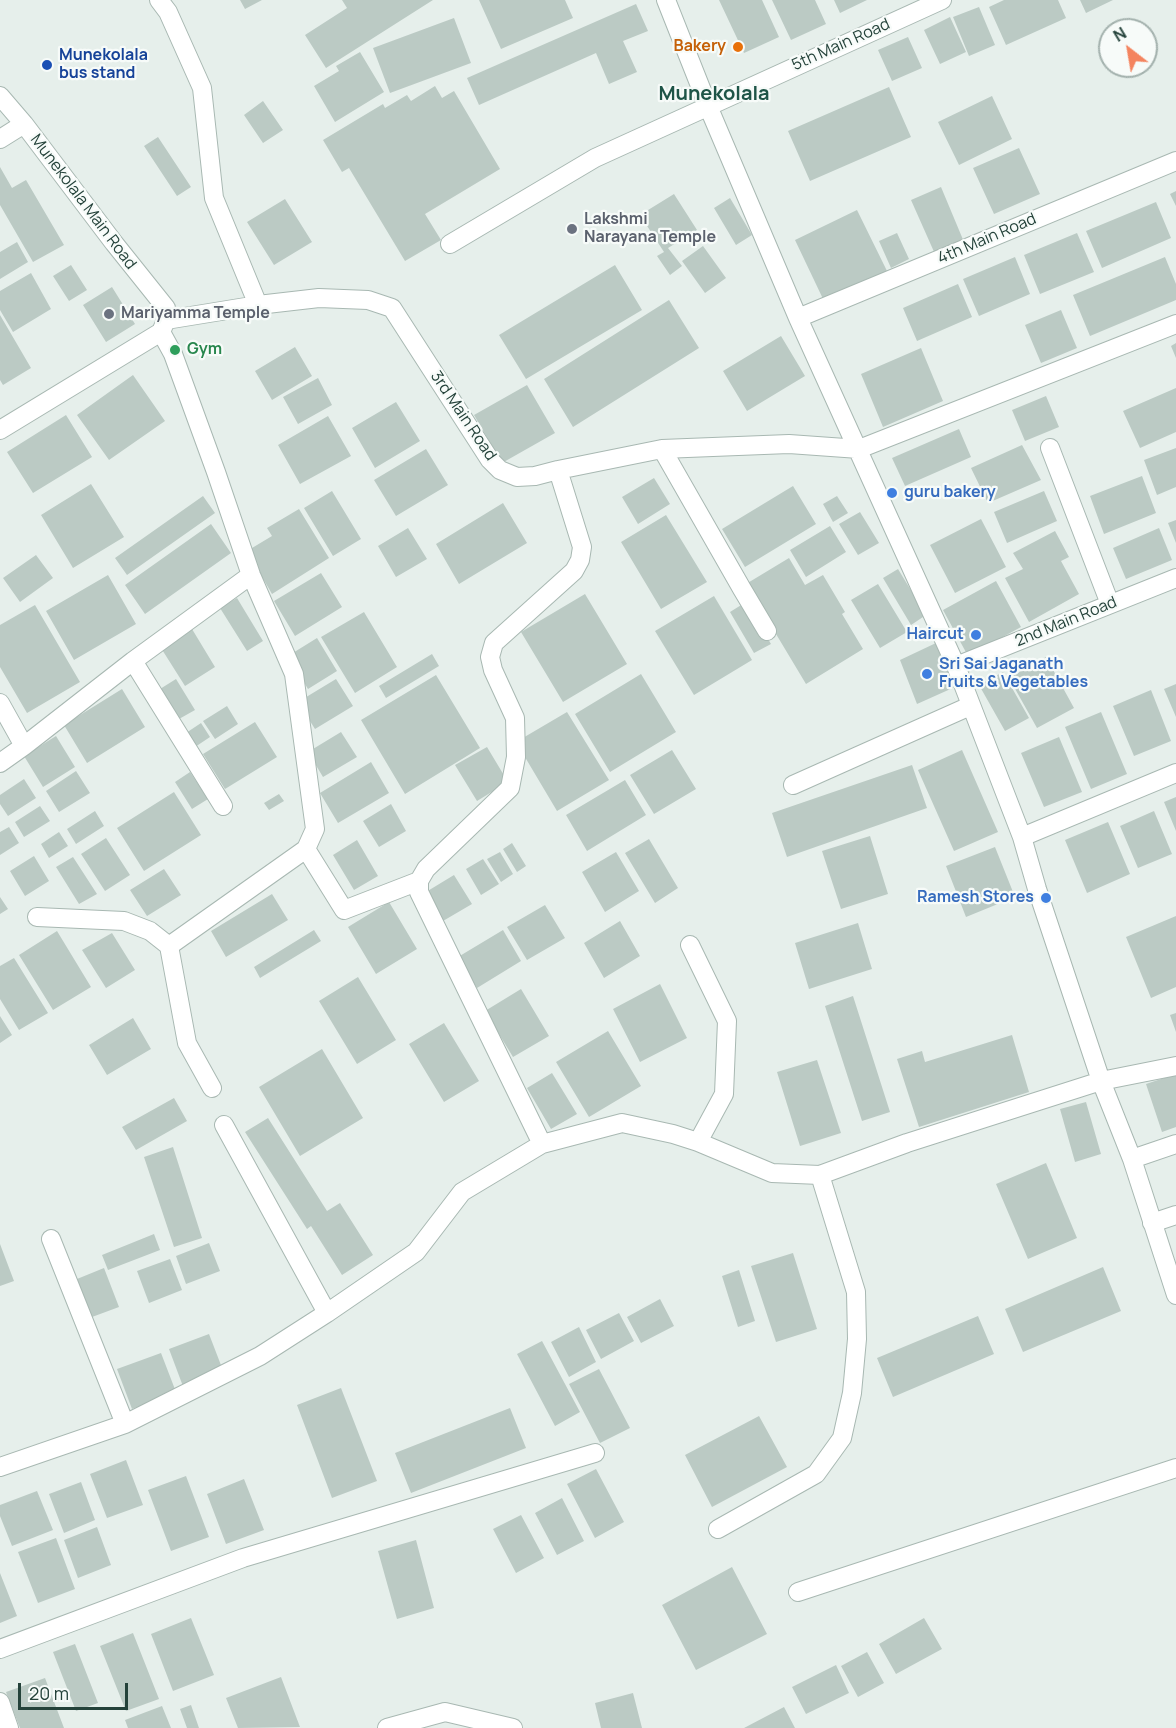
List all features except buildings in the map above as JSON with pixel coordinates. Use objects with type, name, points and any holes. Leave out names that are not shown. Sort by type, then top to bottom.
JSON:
[{"type":"street","points":[[159,0],[168,12],[202,88],[214,198],[258,304]]},
{"type":"street","points":[[666,0],[708,106],[798,318],[956,666],[1022,837],[1101,1081],[1132,1159],[1176,1295]]},
{"type":"street","name":"5th Main Road","points":[[450,244],[595,158],[942,0]]},
{"type":"street","name":"Munekolala Main Road","points":[[0,96],[24,124],[114,243],[164,320],[173,354],[251,575],[294,674],[315,829],[306,849]]},
{"type":"street","points":[[0,139],[24,124]]},
{"type":"street","name":"4th Main Road","points":[[798,318],[1176,161]]},
{"type":"street","name":"3rd Main Road","points":[[164,320],[258,304],[319,298],[368,300],[392,308],[490,460],[500,470],[518,477],[535,476],[662,449],[789,444],[859,449]]},
{"type":"street","points":[[0,430],[164,320]]},
{"type":"street","points":[[859,449],[1176,324]]},
{"type":"street","points":[[1050,448],[1110,604]]},
{"type":"street","points":[[662,449],[767,631]]},
{"type":"street","points":[[542,1144],[419,892],[419,881],[426,869],[510,788],[516,758],[515,718],[493,670],[490,657],[494,643],[574,571],[580,560],[582,547],[558,470]]},
{"type":"street","points":[[0,763],[133,661],[251,575]]},
{"type":"street","name":"2nd Main Road","points":[[956,666],[1176,578]]},
{"type":"street","points":[[133,661],[223,806]]},
{"type":"street","points":[[0,703],[24,746]]},
{"type":"street","points":[[793,785],[970,706]]},
{"type":"street","points":[[1022,837],[1176,773]]},
{"type":"street","points":[[169,946],[306,849],[344,910],[419,881]]},
{"type":"street","points":[[37,917],[124,921],[150,930],[169,946],[187,1043],[212,1088]]},
{"type":"street","points":[[690,945],[727,1021],[724,1094],[698,1142]]},
{"type":"street","points":[[0,1467],[125,1424],[260,1356],[416,1252],[462,1192],[542,1144],[622,1123],[698,1142],[772,1173],[819,1175],[907,1143],[1101,1081],[1176,1066]]},
{"type":"street","points":[[225,1125],[327,1313]]},
{"type":"street","points":[[1132,1159],[1176,1144]]},
{"type":"street","points":[[718,1529],[816,1474],[842,1438],[852,1393],[857,1339],[856,1292],[819,1175]]},
{"type":"street","points":[[1152,1222],[1176,1215]]},
{"type":"street","points":[[51,1239],[125,1424]]},
{"type":"street","points":[[0,1649],[243,1558],[595,1453]]},
{"type":"street","points":[[798,1592],[1176,1468]]},
{"type":"street","points":[[0,1702],[9,1728]]},
{"type":"street","points":[[387,1728],[445,1712],[513,1728]]},
{"type":"place","name":"Bakery","points":[[738,47]]},
{"type":"place","name":"Munekolala bus stand","points":[[47,65]]},
{"type":"place","name":"Lakshmi Narayana Temple","points":[[572,229]]},
{"type":"place","name":"Mariyamma Temple","points":[[109,314]]},
{"type":"place","name":"Gym","points":[[175,350]]},
{"type":"place","name":"guru bakery","points":[[892,493]]},
{"type":"place","name":"Haircut","points":[[976,635]]},
{"type":"place","name":"Sri Sai Jaganath Fruits & Vegetables","points":[[927,674]]},
{"type":"place","name":"Ramesh Stores","points":[[1046,898]]},
{"type":"district","name":"Munekolala","points":[[714,94]]}]
